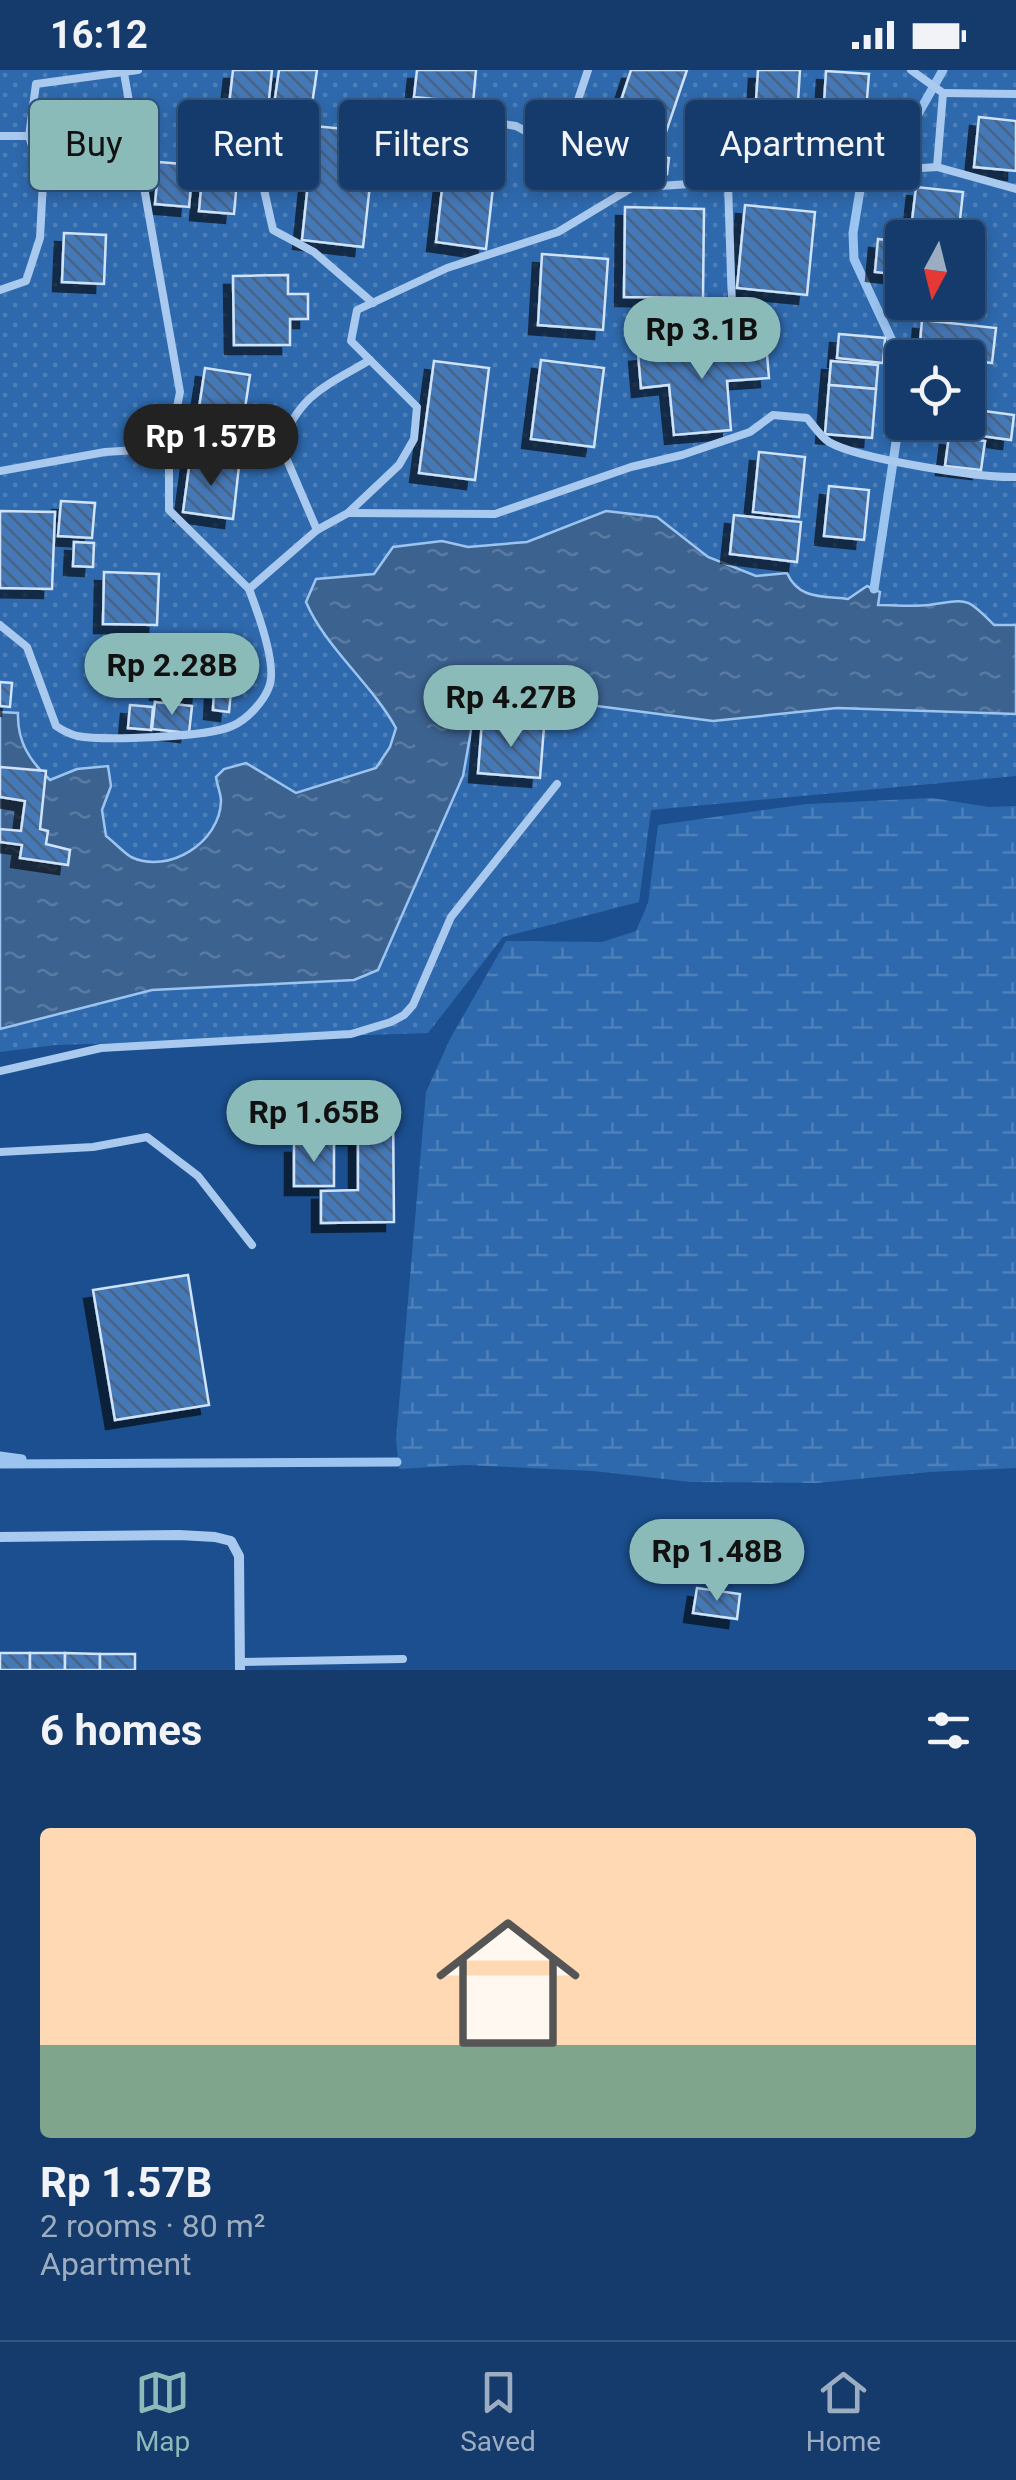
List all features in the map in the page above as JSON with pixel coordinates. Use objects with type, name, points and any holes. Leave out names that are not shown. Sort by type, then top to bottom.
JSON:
[{"type":"street","points":[[0,1537],[180,1536],[231,1541],[240,1556],[240,1666]]},
{"type":"lane","points":[[0,290],[26,281],[40,238],[44,181],[29,136],[35,70]]},
{"type":"lane","points":[[36,84],[138,70]]},
{"type":"lane","points":[[578,100],[588,70]]},
{"type":"lane","points":[[911,70],[942,93],[1016,94]]},
{"type":"lane","points":[[0,626],[27,647],[56,726],[74,735],[174,736],[233,726],[259,705],[272,684],[264,630],[249,589],[169,510],[169,448],[180,392],[124,73]]},
{"type":"lane","points":[[937,167],[942,93]]},
{"type":"lane","points":[[0,136],[29,136]]},
{"type":"lane","points":[[920,168],[937,167],[1016,190]]},
{"type":"lane","points":[[264,190],[273,230],[314,252],[373,303]]},
{"type":"lane","points":[[249,589],[317,530],[348,513],[399,465],[414,439],[417,407],[351,341],[357,310],[447,268],[558,232],[628,190]]},
{"type":"lane","points":[[728,190],[732,306]]},
{"type":"lane","points":[[317,530],[282,446],[290,420],[310,395],[370,360]]},
{"type":"lane","points":[[348,513],[495,514],[631,466],[682,455],[750,432],[774,415],[807,418],[828,442],[858,451],[926,467],[1016,477]]},
{"type":"lane","points":[[0,471],[105,452],[169,448]]},
{"type":"lane","points":[[0,1070],[101,1048],[351,1034],[391,1022],[413,1005],[451,917],[558,784]]},
{"type":"lane","points":[[0,1152],[93,1147],[147,1137],[198,1176],[252,1245]]},
{"type":"lane","points":[[240,1666],[403,1659]]},
{"type":"green space","points":[[0,70],[1016,70],[1016,776],[651,810],[639,902],[503,937],[428,1033],[56,1045],[0,1052]]},
{"type":"green space","points":[[932,798],[989,807],[1016,806],[1016,1468],[817,1483],[691,1482],[593,1471],[465,1465],[399,1469],[396,1439],[426,1092],[450,1039],[506,941],[602,942],[636,931],[648,903],[658,825],[807,804]]},
{"type":"water","points":[[606,511],[657,517],[708,557],[756,576],[787,573],[798,588],[812,595],[848,599],[867,586],[880,592],[878,605],[965,602],[994,625],[1016,625],[1016,714],[837,708],[713,721],[566,702],[475,709],[463,776],[378,970],[354,980],[152,990],[0,1029],[0,712],[18,713],[26,750],[50,780],[77,769],[108,766],[111,786],[102,810],[106,836],[131,857],[161,862],[176,858],[190,851],[212,830],[221,801],[216,777],[224,769],[246,763],[296,793],[376,768],[390,747],[396,728],[325,634],[306,602],[316,579],[374,574],[393,547],[442,541],[468,547],[527,542]]},
{"type":"building","points":[[233,70],[272,70],[269,100],[230,100]]},
{"type":"building","points":[[279,70],[317,70],[313,100],[275,100]]},
{"type":"building","points":[[417,70],[476,70],[473,100],[414,97]]},
{"type":"building","points":[[631,70],[687,70],[665,135],[665,100],[621,100]]},
{"type":"building","points":[[758,70],[800,70],[798,100],[756,100]]},
{"type":"building","points":[[826,71],[869,74],[867,100],[824,100]]},
{"type":"building","points":[[979,117],[1016,121],[1016,171],[974,167]]},
{"type":"building","points":[[319,126],[339,128],[339,190],[369,190],[363,247],[302,240],[307,190],[319,190]]},
{"type":"building","points":[[159,162],[178,164],[178,190],[191,190],[189,207],[155,204]]},
{"type":"building","points":[[920,187],[963,192],[960,220],[912,220],[916,190]]},
{"type":"building","points":[[201,190],[236,190],[234,214],[199,211]]},
{"type":"building","points":[[442,190],[493,190],[486,249],[436,242]]},
{"type":"building","points":[[745,205],[815,212],[807,295],[737,288]]},
{"type":"building","points":[[625,207],[704,209],[703,298],[624,297]]},
{"type":"building","points":[[64,233],[106,235],[104,284],[62,282]]},
{"type":"building","points":[[878,239],[885,240],[885,273],[875,272]]},
{"type":"building","points":[[542,254],[608,259],[603,330],[538,325]]},
{"type":"building","points":[[288,275],[288,294],[308,294],[308,319],[290,319],[290,345],[234,345],[233,276]]},
{"type":"building","points":[[922,320],[996,328],[992,363],[985,362],[985,340],[920,340]]},
{"type":"building","points":[[839,334],[885,338],[883,363],[837,358]]},
{"type":"building","points":[[766,342],[769,378],[727,381],[731,430],[674,435],[669,385],[641,388],[638,353]]},
{"type":"building","points":[[541,360],[604,368],[594,447],[531,439]]},
{"type":"building","points":[[434,361],[489,368],[475,480],[419,473]]},
{"type":"building","points":[[831,361],[878,365],[876,389],[829,385]]},
{"type":"building","points":[[205,368],[250,375],[244,415],[199,408]]},
{"type":"building","points":[[829,385],[876,389],[872,438],[825,434]]},
{"type":"building","points":[[985,411],[1014,415],[1011,440],[985,436]]},
{"type":"building","points":[[948,440],[985,441],[981,470],[945,466]]},
{"type":"building","points":[[759,452],[805,457],[799,517],[753,512]]},
{"type":"building","points":[[190,460],[239,466],[233,519],[183,512]]},
{"type":"building","points":[[829,486],[869,490],[864,540],[824,536]]},
{"type":"building","points":[[61,501],[95,503],[92,538],[58,536]]},
{"type":"building","points":[[0,511],[55,512],[52,589],[0,588]]},
{"type":"building","points":[[734,515],[801,522],[797,562],[730,554]]},
{"type":"building","points":[[74,542],[94,543],[93,567],[73,566]]},
{"type":"building","points":[[104,572],[159,574],[157,625],[103,624]]},
{"type":"building","points":[[164,640],[205,644],[200,695],[159,691]]},
{"type":"building","points":[[0,682],[12,683],[10,707],[0,706]]},
{"type":"building","points":[[214,691],[231,692],[229,712],[213,710]]},
{"type":"building","points":[[155,702],[192,706],[189,733],[152,729]]},
{"type":"building","points":[[130,705],[153,707],[151,730],[128,728]]},
{"type":"building","points":[[482,722],[544,727],[540,778],[478,773]]},
{"type":"building","points":[[0,767],[46,771],[40,829],[48,831],[46,844],[70,850],[68,865],[20,858],[22,845],[0,842],[0,829],[21,831],[25,801],[0,797]]},
{"type":"building","points":[[393,1106],[394,1222],[321,1223],[321,1191],[358,1190],[358,1136],[316,1136],[316,1107]]},
{"type":"building","points":[[334,1143],[334,1186],[294,1186],[294,1144]]},
{"type":"building","points":[[188,1275],[209,1405],[115,1420],[93,1290]]},
{"type":"building","points":[[697,1588],[740,1594],[737,1619],[693,1613]]},
{"type":"building","points":[[0,1653],[30,1653],[30,1670],[0,1670]]},
{"type":"building","points":[[30,1653],[65,1653],[65,1670],[30,1670]]},
{"type":"building","points":[[65,1653],[100,1654],[100,1670],[65,1670]]},
{"type":"building","points":[[100,1654],[135,1654],[135,1670],[100,1670]]},
{"type":"waterway","points":[[892,340],[854,259],[853,233],[861,184],[876,155],[905,137],[943,70]]},
{"type":"waterway","points":[[874,589],[896,440]]},
{"type":"waterway","points":[[0,1456],[22,1459]]},
{"type":"waterway","points":[[0,1464],[397,1462]]}]
